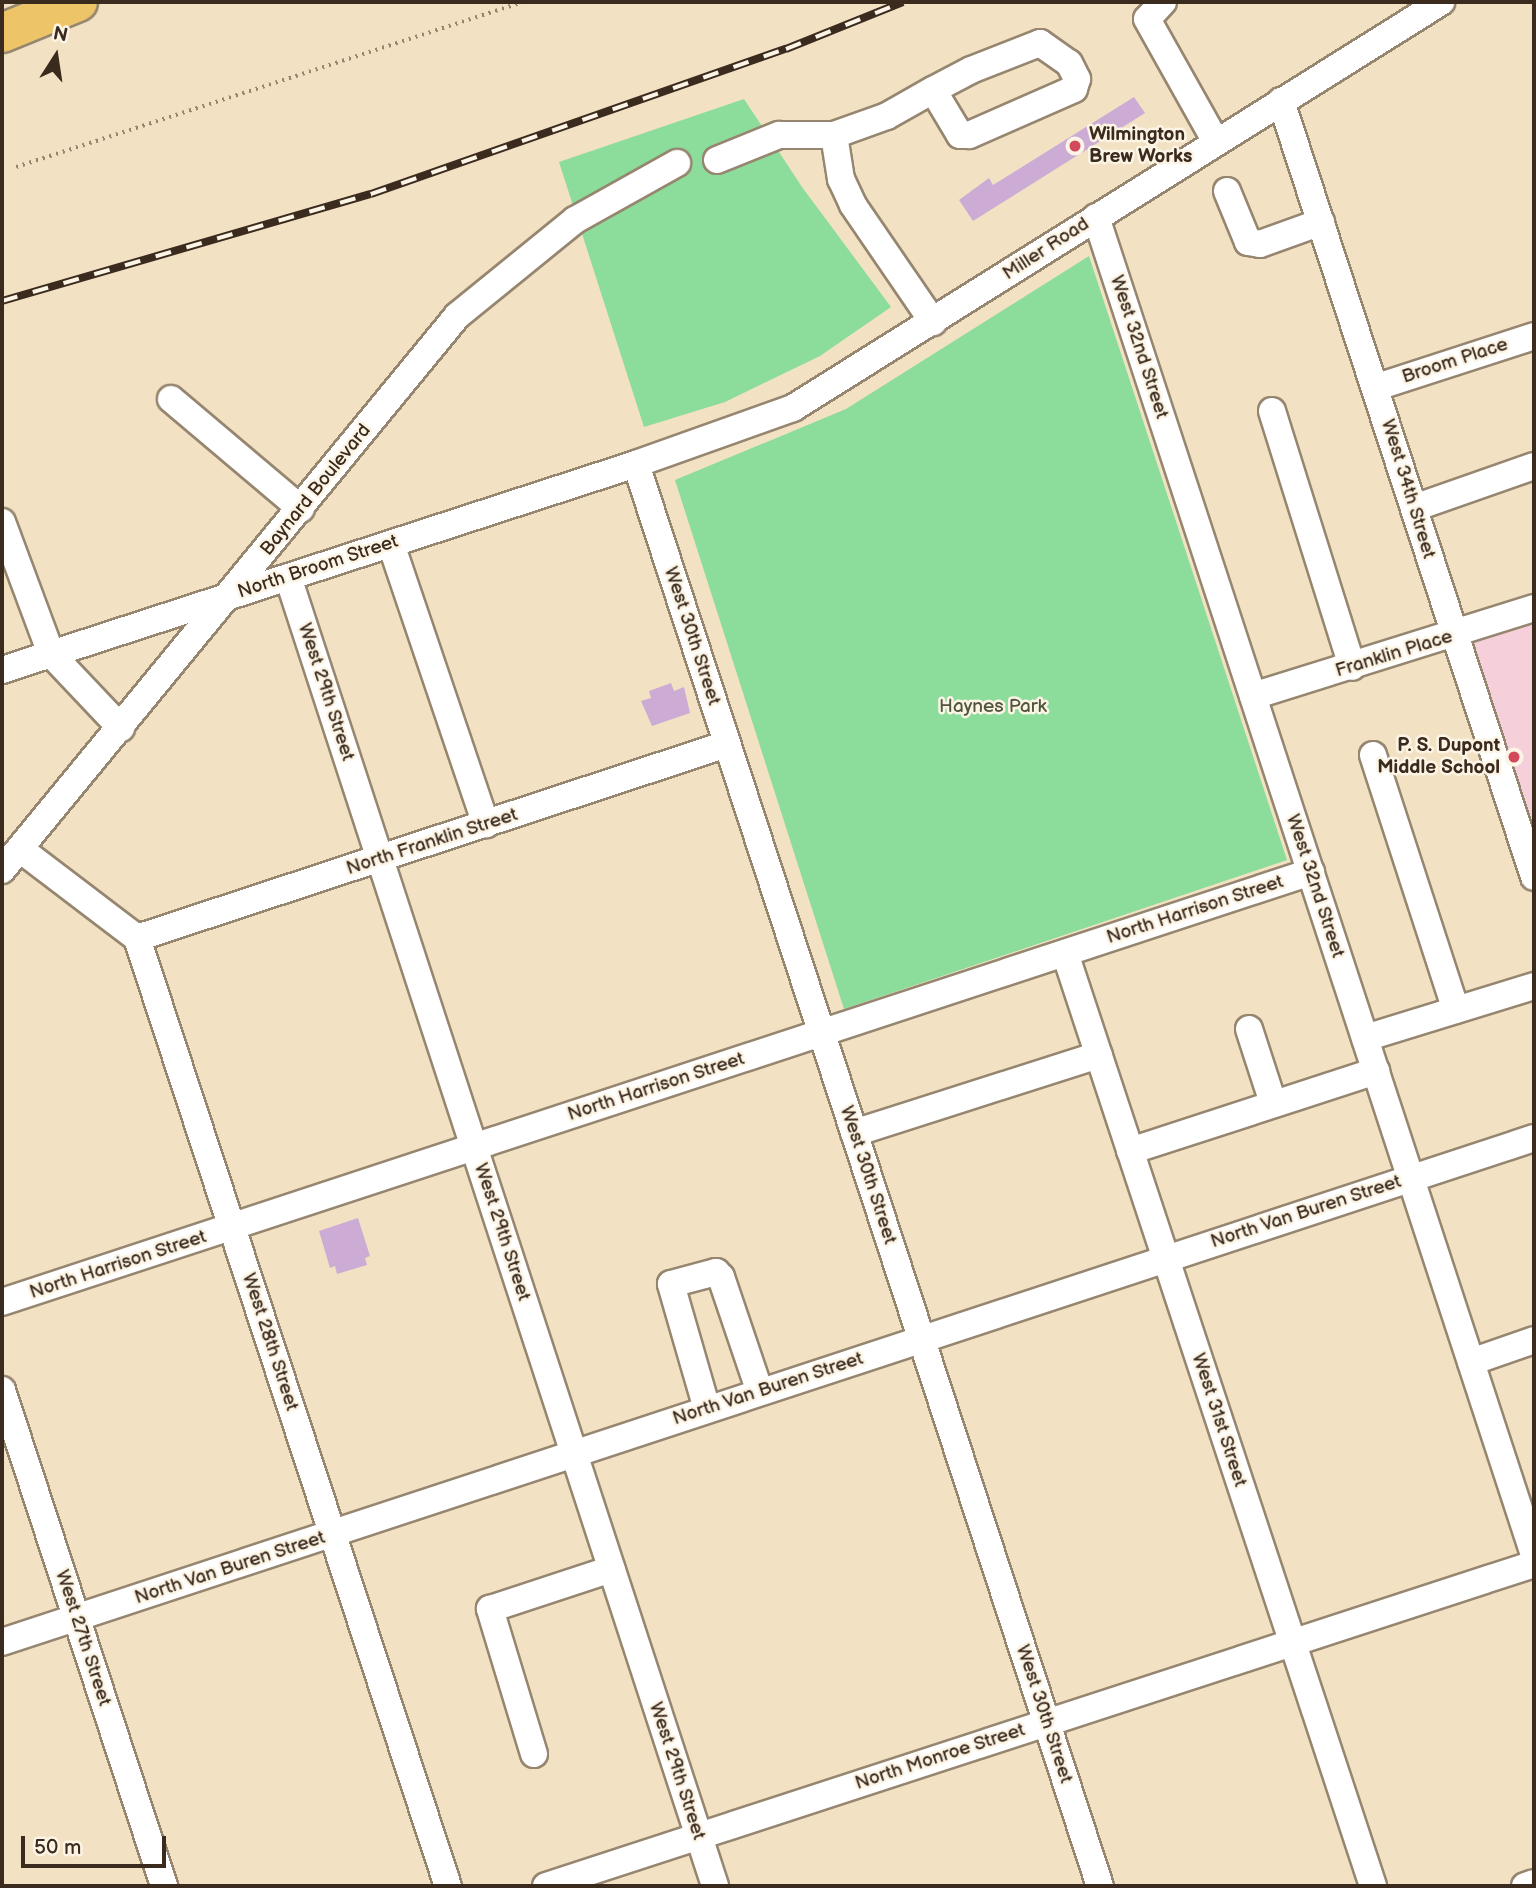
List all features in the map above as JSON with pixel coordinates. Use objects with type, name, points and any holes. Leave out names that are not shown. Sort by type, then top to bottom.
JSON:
[{"type":"highway","points":[[2,33],[78,2]]},
{"type":"street","points":[[1163,2],[1147,19],[1216,142]]},
{"type":"street","name":"Miller Road","points":[[636,464],[793,408],[1281,101],[1425,6]]},
{"type":"street","points":[[717,160],[779,135],[834,135],[887,116],[933,90],[1040,43],[1069,63],[1077,79],[1074,89],[969,135],[960,135],[933,90]]},
{"type":"street","name":"West 34th Street","points":[[1281,101],[1377,387],[1454,636],[1534,877]]},
{"type":"street","points":[[834,135],[841,179],[853,205],[933,322]]},
{"type":"street","name":"Baynard Boulevard","points":[[2,870],[480,293],[575,220],[677,163]]},
{"type":"street","points":[[1227,191],[1248,242],[1260,244],[1321,222]]},
{"type":"street","name":"West 32nd Street","points":[[1096,217],[1534,1555]]},
{"type":"street","name":"Broom Place","points":[[1377,387],[1534,336]]},
{"type":"street","points":[[171,399],[301,509]]},
{"type":"street","points":[[1272,411],[1352,667]]},
{"type":"street","name":"North Broom Street","points":[[2,670],[636,464]]},
{"type":"street","name":"West 30th Street","points":[[636,464],[1100,1886]]},
{"type":"street","points":[[1414,508],[1534,466]]},
{"type":"street","points":[[2,522],[51,654],[121,728]]},
{"type":"street","points":[[391,544],[486,824]]},
{"type":"street","name":"West 29th Street","points":[[288,577],[715,1886]]},
{"type":"street","name":"Franklin Place","points":[[1253,696],[1454,636],[1534,608]]},
{"type":"street","name":"North Franklin Street","points":[[137,938],[727,744]]},
{"type":"street","points":[[1373,755],[1456,1010]]},
{"type":"street","points":[[20,849],[137,938]]},
{"type":"street","name":"North Harrison Street","points":[[2,1302],[1311,873]]},
{"type":"street","name":"West 28th Street","points":[[137,938],[448,1886]]},
{"type":"street","name":"West 31st Street","points":[[1065,953],[1373,1886]]},
{"type":"street","points":[[1365,1038],[1534,986]]},
{"type":"street","points":[[1249,1029],[1273,1103]]},
{"type":"street","points":[[854,1133],[1099,1055]]},
{"type":"street","points":[[1130,1151],[1376,1071]]},
{"type":"street","name":"North Van Buren Street","points":[[2,1642],[1534,1138]]},
{"type":"street","points":[[707,1409],[671,1284],[716,1272],[722,1277],[760,1392]]},
{"type":"street","points":[[1471,1362],[1534,1340]]},
{"type":"street","name":"West 27th Street","points":[[2,1390],[164,1886]]},
{"type":"street","name":"North Monroe Street","points":[[553,1885],[1534,1564]]},
{"type":"street","points":[[534,1754],[490,1609],[612,1569]]},
{"type":"street","points":[[1525,1886],[1534,1883]]},
{"type":"path","points":[[16,167],[523,2]]},
{"type":"shaded area","name":"P. S. Dupont Middle School","points":[[1534,609],[1534,879],[1454,636]]},
{"type":"green space","points":[[744,99],[802,187],[891,307],[820,356],[725,402],[644,427],[559,162]]},
{"type":"green space","name":"Haynes Park","points":[[1089,256],[1287,860],[844,1009],[675,480],[846,409]]},
{"type":"building","name":"Wilmington Brew Works","points":[[1134,97],[1145,113],[973,221],[959,200],[989,178],[993,185]]},
{"type":"building","points":[[671,683],[674,691],[684,687],[690,713],[652,726],[641,701],[651,698],[649,691]]},
{"type":"building","points":[[358,1218],[370,1256],[365,1258],[367,1265],[337,1274],[335,1266],[330,1268],[319,1231]]},
{"type":"railway","points":[[2,301],[371,194],[786,49],[903,2]]},
{"type":"place","name":"Wilmington Brew Works","points":[[1075,146]]},
{"type":"place","name":"P. S. Dupont Middle School","points":[[1514,757]]}]
